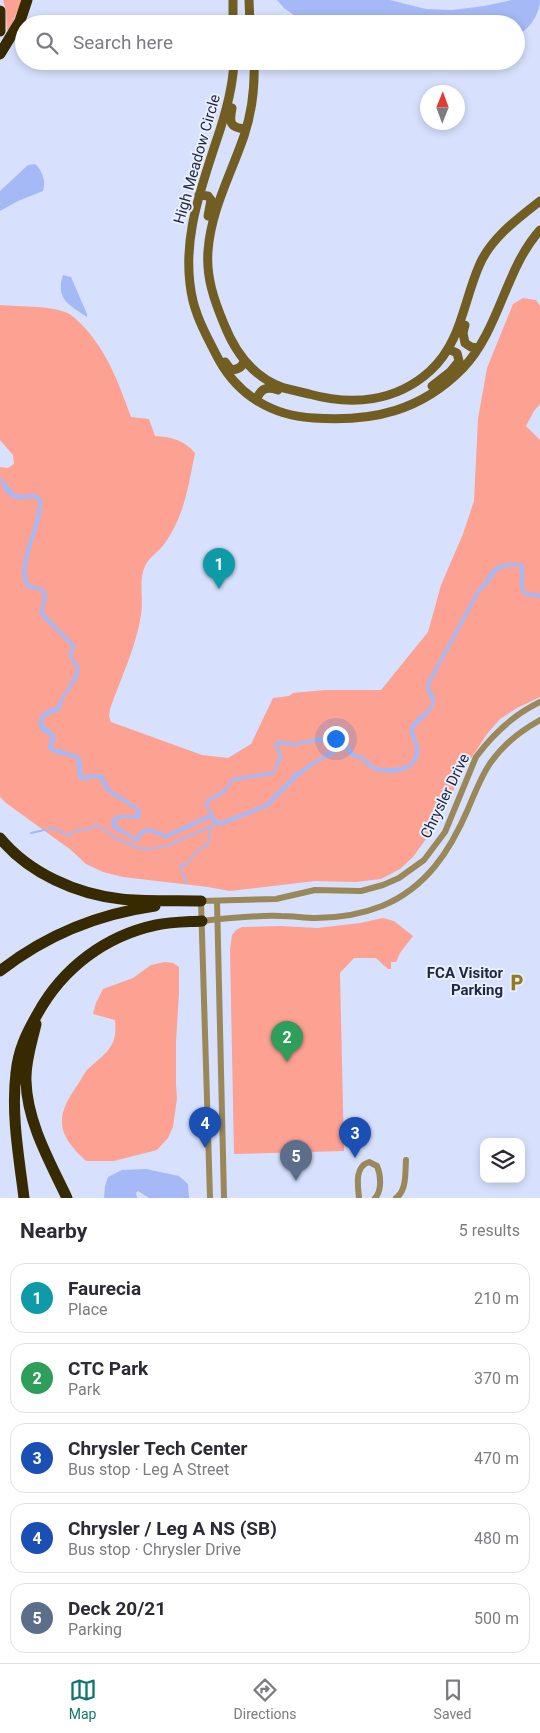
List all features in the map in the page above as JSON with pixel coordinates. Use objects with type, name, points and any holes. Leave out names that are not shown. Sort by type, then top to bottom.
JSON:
[{"type":"highway","points":[[22,15],[27,0]]},
{"type":"highway","points":[[0,11],[0,31]]},
{"type":"highway","points":[[0,54],[15,30]]},
{"type":"highway","points":[[0,838],[28,863],[53,879],[80,890],[122,899],[202,901]]},
{"type":"highway","points":[[0,971],[40,943],[101,917],[141,908],[202,901]]},
{"type":"highway","points":[[24,1198],[15,1119],[16,1071],[21,1044],[49,994],[70,970],[86,956],[107,943],[132,932],[156,925],[202,921]]},
{"type":"highway","points":[[38,1012],[28,1060],[26,1080],[28,1104],[34,1124],[66,1198]]},
{"type":"street","points":[[233,0],[233,15]]},
{"type":"street","points":[[250,0],[250,15]]},
{"type":"street","name":"High Meadow Circle","points":[[233,70],[226,113],[199,195],[191,234],[189,269],[194,302],[199,319],[226,372],[241,390],[275,410],[302,417],[346,419],[373,417],[392,412],[419,401],[448,382],[468,362],[490,327],[527,248],[540,230]]},
{"type":"street","points":[[237,70],[230,119],[233,126],[246,129]]},
{"type":"street","points":[[254,70],[253,96],[246,129],[211,224],[208,265],[216,306],[232,344],[244,361],[270,382],[283,388],[336,400]]},
{"type":"street","points":[[199,195],[208,196],[212,200],[202,250],[208,265]]},
{"type":"street","points":[[256,400],[261,390],[267,388],[322,403],[336,400],[374,399],[404,389],[423,378],[432,370],[448,349],[458,332],[479,265],[502,233],[540,201]]},
{"type":"street","points":[[477,348],[470,347],[465,343],[463,333],[477,288],[479,265]]},
{"type":"street","points":[[199,319],[208,326],[225,362],[231,370],[239,369],[244,361]]},
{"type":"street","points":[[419,401],[424,393],[456,366],[459,357],[457,353],[448,349]]},
{"type":"street","name":"Chrysler Drive","points":[[202,901],[276,898],[315,890],[361,891],[399,878],[424,860],[445,832],[476,757],[482,749],[510,720],[540,702]]},
{"type":"street","name":"Chrysler Drive","points":[[202,921],[280,916],[318,918],[346,915],[382,906],[409,892],[441,860],[455,840],[480,781],[492,761],[506,745],[529,726],[540,720]]},
{"type":"street","points":[[202,901],[210,1198]]},
{"type":"street","points":[[217,901],[224,1198]]},
{"type":"street","points":[[396,1198],[402,1193],[404,1188],[406,1160]]},
{"type":"street","points":[[360,1198],[359,1170],[362,1165],[369,1162],[377,1166],[379,1173],[380,1190],[375,1198]]},
{"type":"shaded area","points":[[3,0],[22,0],[9,31],[7,30],[6,11]]},
{"type":"shaded area","points":[[523,298],[536,300],[540,306],[540,404],[526,426],[540,440],[540,697],[500,719],[487,734],[464,769],[436,825],[413,857],[400,869],[381,879],[356,882],[315,881],[230,891],[123,877],[103,872],[86,864],[71,850],[0,797],[0,467],[8,468],[14,464],[13,455],[0,440],[0,305],[49,308],[65,312],[74,317],[101,349],[118,382],[131,417],[149,419],[155,436],[177,440],[195,453],[188,489],[177,521],[165,543],[147,563],[143,572],[141,584],[142,609],[139,627],[109,716],[111,722],[202,755],[228,758],[251,744],[273,698],[289,696],[293,693],[325,690],[381,690],[428,632],[441,585],[463,534],[474,501],[478,419],[487,368],[513,304]]},
{"type":"shaded area","points":[[383,918],[394,921],[413,936],[400,953],[396,962],[391,962],[391,969],[388,969],[376,958],[354,958],[340,973],[344,1151],[234,1154],[230,950],[232,935],[242,927],[281,926],[317,928]]},
{"type":"shaded area","points":[[165,962],[173,963],[179,967],[176,1042],[177,1098],[173,1127],[168,1138],[157,1150],[114,1161],[86,1161],[65,1135],[62,1118],[69,1098],[84,1074],[106,1053],[115,1036],[115,1020],[93,1014],[96,1003],[103,989],[133,978],[151,965]]},
{"type":"water","points":[[277,0],[390,0],[426,9],[452,10],[512,0],[540,0],[538,11],[533,21],[525,30],[525,15],[294,15]]},
{"type":"water","points":[[35,164],[43,177],[43,191],[0,211],[0,191],[28,165]]},
{"type":"water","points":[[63,275],[71,277],[87,317],[69,305],[62,296],[61,283]]},
{"type":"water","points":[[0,476],[15,494],[33,494],[42,500],[42,510],[27,565],[29,584],[45,590],[47,596],[44,613],[76,646],[72,655],[80,668],[78,678],[64,698],[61,708],[57,712],[45,716],[43,724],[55,734],[56,738],[52,747],[78,755],[82,762],[82,775],[103,775],[110,789],[139,808],[141,816],[138,819],[122,818],[115,822],[135,838],[142,830],[146,829],[153,829],[166,834],[210,814],[205,806],[207,799],[223,790],[232,778],[273,771],[279,756],[274,744],[279,740],[294,743],[327,736],[340,737],[354,753],[362,756],[374,766],[393,768],[408,765],[414,757],[415,745],[410,735],[410,727],[431,704],[426,688],[427,682],[477,590],[492,570],[504,564],[523,564],[524,590],[540,594],[540,598],[523,595],[520,588],[520,567],[499,570],[480,592],[430,684],[435,703],[431,711],[414,729],[419,755],[412,766],[406,770],[392,773],[378,771],[370,768],[360,759],[355,758],[345,749],[342,749],[315,764],[297,778],[268,807],[223,825],[214,825],[211,818],[167,838],[148,832],[137,842],[134,842],[128,836],[115,830],[111,822],[118,815],[136,815],[136,810],[107,792],[99,778],[80,780],[75,758],[49,750],[48,746],[51,737],[41,730],[38,725],[42,713],[57,706],[76,669],[68,654],[72,648],[70,645],[40,615],[43,598],[42,592],[26,587],[23,578],[24,557],[35,522],[38,501],[34,498],[13,498],[5,490]],"holes":[[[333,739],[338,740],[341,745],[294,774],[265,804],[222,821],[217,821],[208,806],[210,801],[225,793],[233,781],[272,775],[282,760],[278,744],[294,746]]]},
{"type":"water","points":[[146,1169],[179,1176],[188,1184],[189,1198],[149,1198],[138,1191],[136,1193],[137,1198],[104,1198],[108,1177],[122,1170]]},
{"type":"waterway","points":[[31,833],[53,828],[70,836],[74,831],[85,830],[98,825],[114,837],[138,848],[146,849],[164,847],[214,825]]},
{"type":"waterway","points":[[185,883],[180,865],[187,864],[199,849],[208,845],[210,827]]},
{"type":"place","name":"Faurecia","points":[[219,589]]},
{"type":"place","name":"FCA Visitor Parking","points":[[517,982]]},
{"type":"place","name":"CTC Park","points":[[287,1062]]},
{"type":"place","name":"Chrysler / Leg A NS (SB)","points":[[205,1148]]},
{"type":"place","name":"Chrysler Tech Center","points":[[355,1158]]},
{"type":"place","name":"Deck 20/21","points":[[296,1181]]}]
